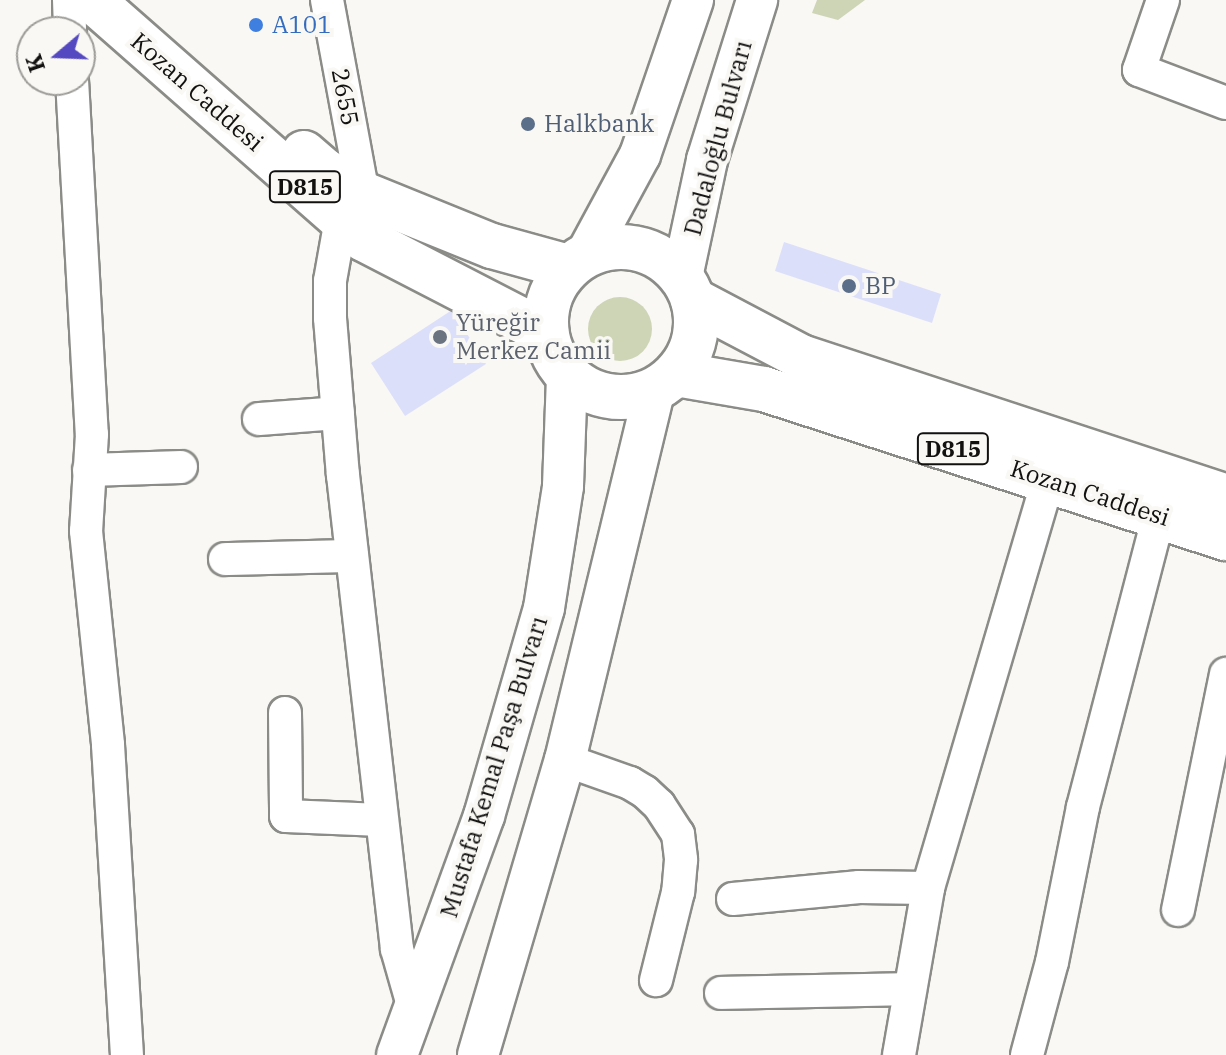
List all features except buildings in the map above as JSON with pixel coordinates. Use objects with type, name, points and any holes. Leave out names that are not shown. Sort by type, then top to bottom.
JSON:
[{"type":"highway","name":"Kozan Caddesi","points":[[92,0],[352,206],[492,246],[577,260]]},
{"type":"highway","name":"Kozan Caddesi","points":[[130,0],[325,171],[352,206],[364,239],[546,333]]},
{"type":"highway","points":[[612,246],[638,248],[662,258],[687,288],[696,326],[691,352],[666,382],[632,397],[609,397],[586,389],[567,375],[553,356],[546,333],[546,309],[554,286],[577,260],[612,246]]},
{"type":"highway","name":"Kozan Caddesi","points":[[687,288],[801,357],[1226,497]]},
{"type":"highway","name":"Kozan Caddesi","points":[[666,382],[764,389],[1226,538]]},
{"type":"main road","points":[[577,260],[640,155],[693,0]]},
{"type":"main road","name":"Dadaloğlu Bulvarı","points":[[687,288],[707,160],[757,0]]},
{"type":"main road","name":"Mustafa Kemal Paşa Bulvarı","points":[[397,1055],[484,816],[544,608],[563,486],[567,375]]},
{"type":"main road","points":[[478,1055],[565,760],[666,382]]},
{"type":"street","name":"2655","points":[[327,0],[352,206]]},
{"type":"street","points":[[1163,0],[1139,70],[1226,103]]},
{"type":"street","points":[[73,96],[91,419],[86,531],[108,745],[127,1055]]},
{"type":"street","points":[[352,206],[330,281],[338,413],[397,949],[415,1012]]},
{"type":"street","points":[[259,419],[338,413]]},
{"type":"street","points":[[89,470],[181,467]]},
{"type":"street","points":[[899,1055],[928,888],[1048,480]]},
{"type":"street","points":[[1027,1055],[1052,962],[1083,807],[1159,515]]},
{"type":"street","points":[[225,559],[352,556]]},
{"type":"street","points":[[1178,910],[1213,808],[1226,674]]},
{"type":"street","points":[[285,713],[286,816],[381,820]]},
{"type":"street","points":[[565,760],[630,783],[645,792],[659,805],[678,834],[681,860],[678,892],[656,980]]},
{"type":"street","points":[[733,899],[859,887],[928,888]]},
{"type":"street","points":[[721,993],[910,989]]},
{"type":"green space","points":[[817,0],[865,0],[838,20],[812,13]]},
{"type":"green space","points":[[620,297],[632,299],[643,306],[650,317],[650,341],[643,352],[632,359],[620,361],[608,359],[597,352],[590,341],[588,329],[590,317],[597,306],[608,299]]},
{"type":"place","name":"A101","points":[[256,25]]},
{"type":"place","name":"Halkbank","points":[[528,124]]},
{"type":"place","name":"BP","points":[[849,286]]},
{"type":"place","name":"Yüreğir Merkez Camii","points":[[440,337]]}]
